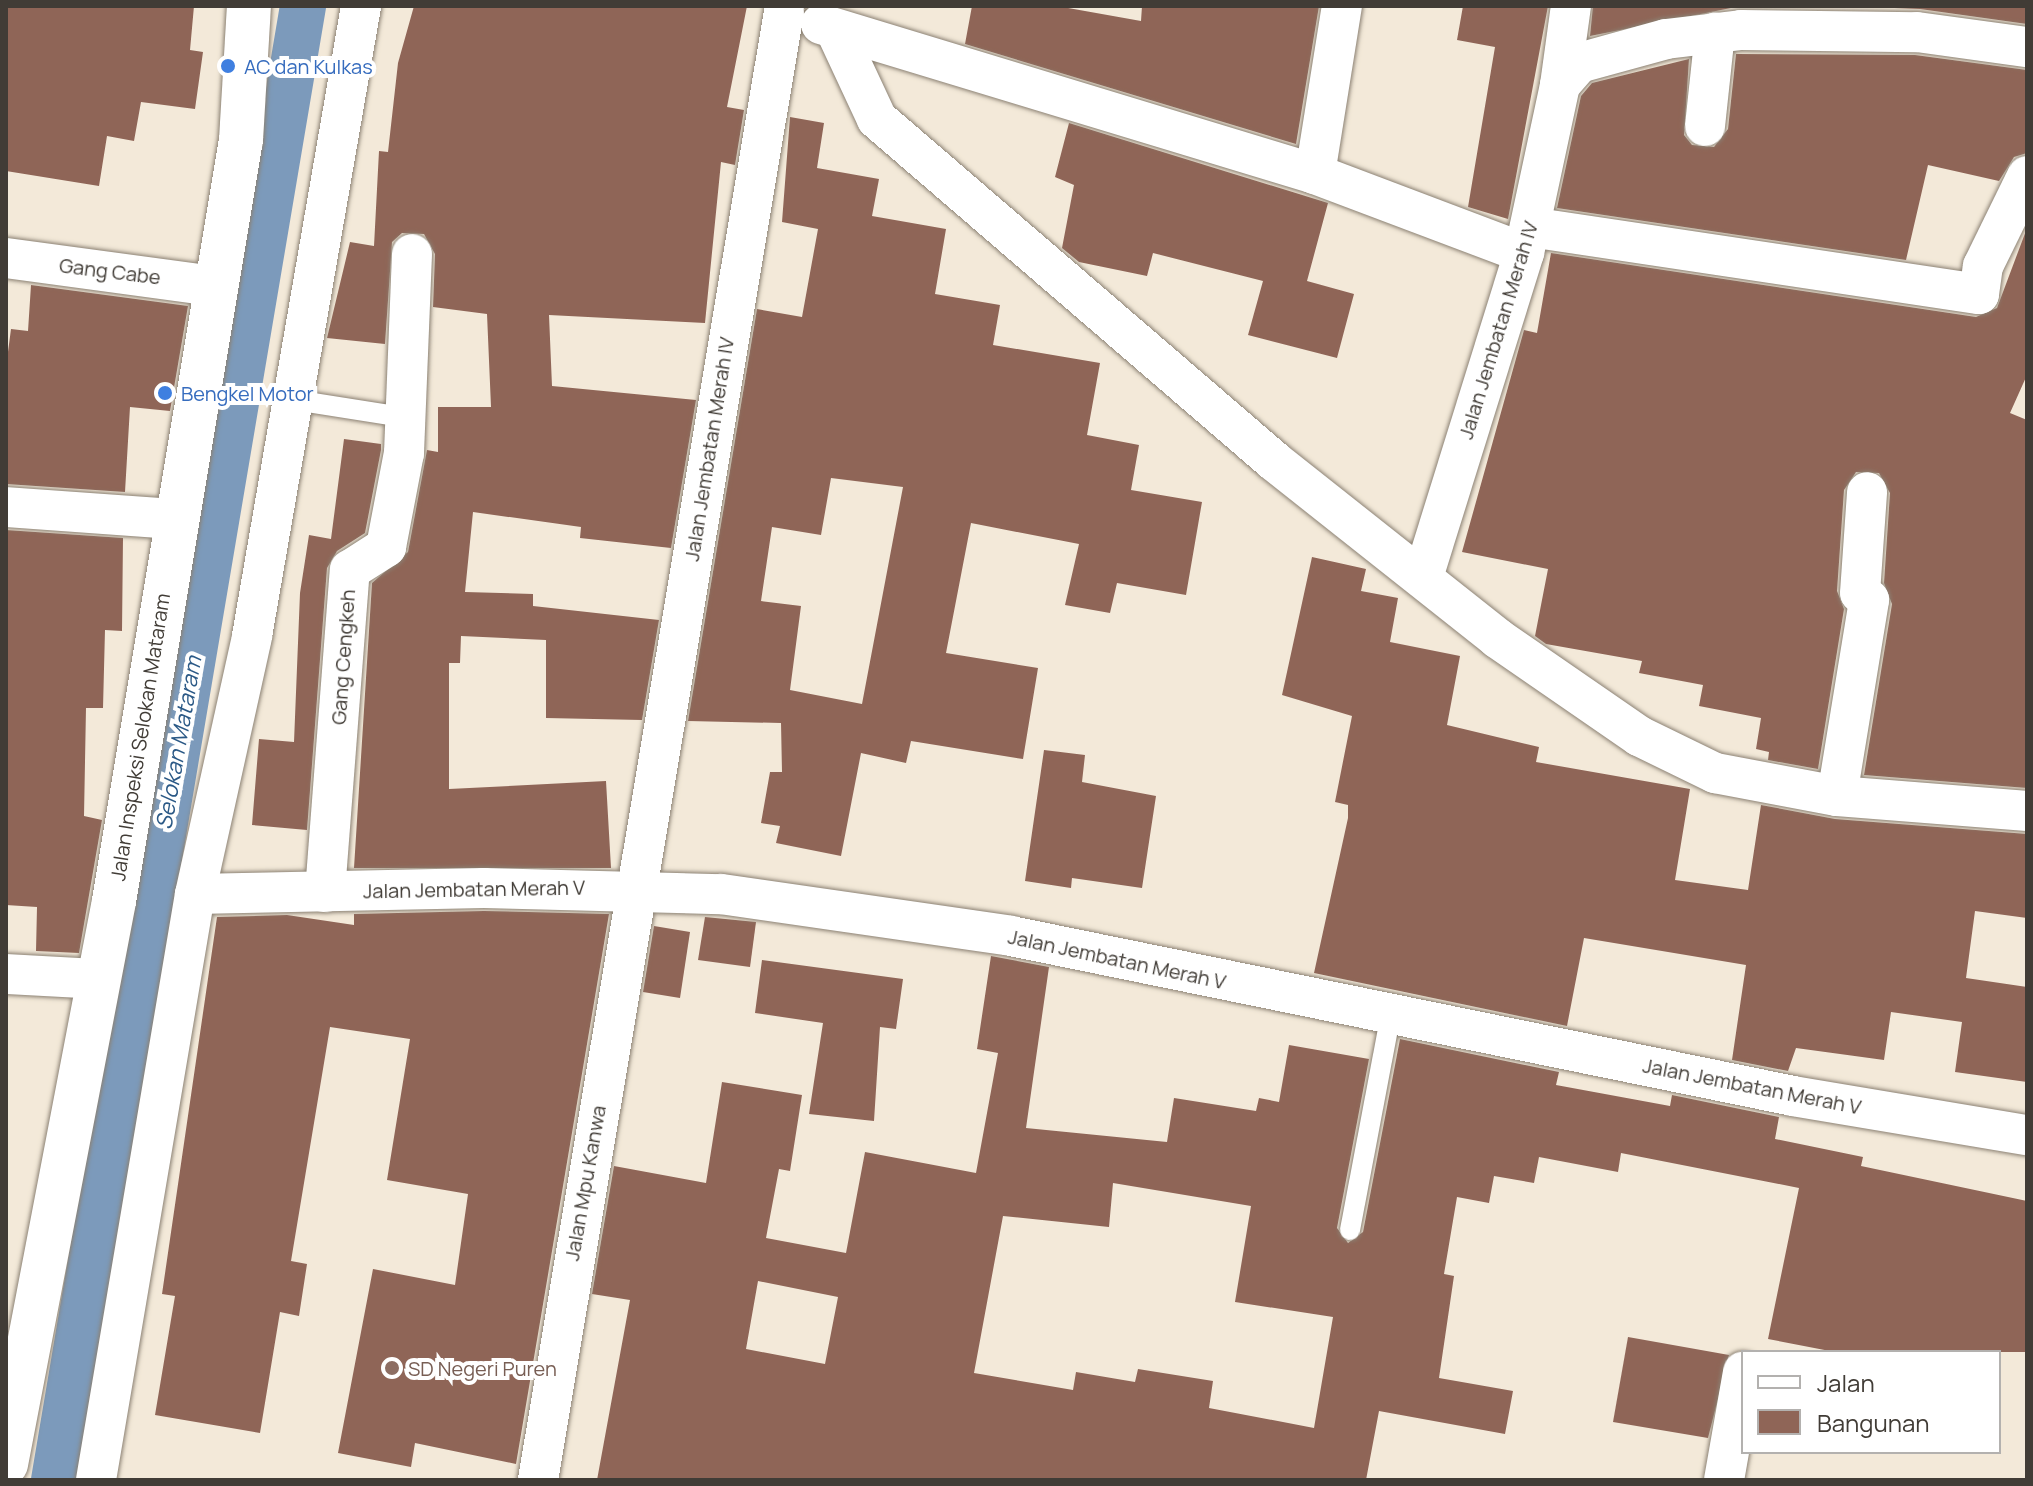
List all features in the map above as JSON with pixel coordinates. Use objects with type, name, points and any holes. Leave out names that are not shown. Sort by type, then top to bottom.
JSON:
[{"type":"main road","name":"Jalan Inspeksi Selokan Mataram","points":[[6,1464],[99,979],[213,286],[241,140],[249,6]]},
{"type":"street","points":[[96,1480],[195,894],[294,400],[361,6]]},
{"type":"street","points":[[1315,174],[1342,6]]},
{"type":"street","name":"Jalan Jembatan Merah IV","points":[[1424,574],[1527,240],[1560,85],[1571,6]]},
{"type":"street","points":[[773,8],[1527,240],[1979,294],[1983,266],[2027,176]]},
{"type":"street","name":"Jalan Jembatan Merah IV","points":[[640,888],[773,8]]},
{"type":"street","points":[[835,29],[877,119],[1274,461],[1424,574],[1497,638],[1639,736],[1715,773],[1837,796],[2027,811]]},
{"type":"street","points":[[1560,85],[1601,52],[1715,33],[1917,32],[2027,47]]},
{"type":"street","points":[[1705,126],[1715,33]]},
{"type":"street","name":"Gang Cengkeh","points":[[325,892],[350,570],[386,547],[404,453],[403,417],[412,254]]},
{"type":"street","name":"Gang Cabe","points":[[6,258],[213,286]]},
{"type":"street","points":[[1837,796],[1869,600],[1860,593],[1867,492]]},
{"type":"street","points":[[6,507],[175,519]]},
{"type":"street","name":"Jalan Jembatan Merah V","points":[[195,894],[640,888],[1011,936],[1391,1014],[2027,1135]]},
{"type":"street","name":"Jalan Mpu Kanwa","points":[[538,1480],[578,1216],[640,888]]},
{"type":"street","points":[[6,974],[99,979]]},
{"type":"street","points":[[1724,1480],[1741,1383]]},
{"type":"lane","points":[[294,400],[403,417]]},
{"type":"lane","points":[[1350,1230],[1391,1014]]},
{"type":"building","points":[[6,6],[194,6],[190,50],[203,52],[195,109],[141,102],[134,141],[107,136],[99,186],[6,171]]},
{"type":"building","points":[[414,6],[747,6],[727,107],[744,110],[735,165],[721,162],[705,323],[549,315],[552,386],[696,400],[671,548],[580,538],[581,527],[473,512],[465,592],[533,594],[533,606],[659,620],[642,720],[546,718],[546,640],[461,636],[460,663],[449,663],[449,789],[606,781],[611,868],[354,868],[372,583],[408,552],[427,450],[438,452],[438,407],[491,407],[487,314],[433,307],[435,254],[424,234],[402,233],[392,242],[385,344],[327,338],[350,242],[374,246],[379,151],[388,152],[398,63]]},
{"type":"building","points":[[972,6],[1057,6],[1141,21],[1142,6],[1319,6],[1296,144],[965,44]]},
{"type":"building","points":[[1463,6],[1548,6],[1508,219],[1468,207],[1495,47],[1457,40]]},
{"type":"building","points":[[1593,6],[1741,6],[1590,36]]},
{"type":"building","points":[[1843,6],[2027,6],[2027,24],[1920,9]]},
{"type":"building","points":[[1736,54],[1915,55],[2027,70],[2027,153],[2014,157],[1999,181],[1928,165],[1906,260],[1557,208],[1581,96],[1592,83],[1689,59],[1684,135],[1692,145],[1714,147],[1728,129]]},
{"type":"building","points":[[790,117],[824,123],[817,168],[879,179],[872,216],[946,229],[935,294],[1000,305],[993,345],[1100,363],[1087,435],[1139,445],[1131,490],[1202,502],[1186,595],[1117,583],[1110,613],[1065,605],[1079,544],[971,523],[946,653],[1038,668],[1023,759],[911,741],[906,763],[861,753],[841,856],[776,843],[780,826],[761,823],[770,772],[782,772],[781,723],[688,721],[757,309],[802,317],[818,229],[782,222]],"holes":[[[831,478],[903,487],[862,704],[790,690],[801,606],[761,601],[772,527],[821,535]]]},
{"type":"building","points":[[1069,123],[1328,203],[1307,281],[1354,294],[1337,358],[1248,335],[1263,281],[1153,253],[1147,276],[1079,262],[1062,248],[1074,185],[1055,177]]},
{"type":"building","points":[[2027,228],[2027,375],[2010,413],[2027,420],[2027,788],[1864,775],[1892,604],[1884,583],[1890,493],[1879,473],[1856,472],[1844,490],[1837,591],[1844,609],[1818,769],[1768,760],[1769,752],[1756,749],[1761,718],[1699,706],[1703,685],[1639,673],[1642,661],[1546,644],[1535,636],[1548,569],[1462,552],[1524,330],[1537,333],[1551,253],[1976,317],[1997,308]]},
{"type":"building","points":[[31,285],[188,306],[170,411],[130,407],[125,492],[6,484],[6,367],[11,329],[28,331]]},
{"type":"building","points":[[344,439],[381,444],[381,450],[365,533],[337,551],[327,568],[307,830],[252,825],[259,739],[294,742],[300,593],[309,535],[331,539]]},
{"type":"building","points":[[6,530],[123,538],[122,631],[105,630],[103,708],[86,708],[84,816],[102,820],[79,953],[36,951],[37,907],[6,905]]},
{"type":"building","points":[[1312,557],[1366,569],[1361,591],[1398,598],[1390,642],[1460,656],[1447,725],[1539,747],[1536,762],[1690,789],[1675,880],[1748,890],[1761,805],[1835,819],[2027,834],[2027,918],[1975,911],[1966,978],[2027,987],[2027,1082],[1955,1072],[1962,1022],[1891,1012],[1884,1060],[1796,1048],[1788,1071],[1732,1060],[1746,965],[1584,938],[1567,1026],[1314,973],[1348,818],[1348,805],[1335,802],[1352,716],[1282,695]]},
{"type":"building","points":[[1044,750],[1085,755],[1082,782],[1156,796],[1142,888],[1072,878],[1071,888],[1025,881]]},
{"type":"building","points":[[484,911],[609,914],[516,1464],[415,1443],[411,1467],[338,1453],[373,1269],[455,1285],[468,1194],[387,1180],[410,1039],[330,1027],[291,1261],[307,1264],[299,1316],[280,1312],[260,1433],[155,1415],[175,1296],[162,1294],[217,917],[287,915],[354,925],[354,914]]},
{"type":"building","points":[[705,917],[756,922],[750,967],[698,960]]},
{"type":"building","points":[[654,926],[690,932],[680,998],[643,992]]},
{"type":"building","points":[[991,956],[1049,967],[1026,1128],[1167,1142],[1174,1098],[1256,1111],[1259,1098],[1279,1102],[1289,1045],[1369,1059],[1337,1228],[1348,1243],[1363,1232],[1400,1039],[1559,1072],[1556,1085],[1670,1106],[1672,1095],[1779,1117],[1775,1139],[1863,1157],[1861,1166],[2027,1201],[2027,1352],[1825,1350],[1768,1339],[1799,1188],[1621,1153],[1618,1172],[1539,1157],[1534,1183],[1494,1176],[1489,1203],[1457,1197],[1444,1274],[1454,1276],[1439,1378],[1513,1391],[1505,1434],[1379,1411],[1366,1480],[597,1480],[630,1300],[592,1294],[614,1166],[706,1183],[722,1082],[802,1095],[790,1171],[779,1169],[766,1238],[846,1253],[865,1152],[976,1173],[998,1053],[977,1049]],"holes":[[[1113,1183],[1251,1206],[1235,1302],[1333,1317],[1314,1428],[1209,1408],[1213,1381],[1138,1369],[1135,1382],[1076,1372],[1073,1390],[974,1373],[1003,1216],[1109,1227]],[[758,1281],[838,1297],[825,1364],[746,1349]]]},
{"type":"building","points":[[762,960],[903,979],[896,1029],[880,1027],[874,1121],[809,1114],[823,1023],[755,1013]]},
{"type":"building","points":[[1628,1337],[1729,1355],[1708,1438],[1613,1422]]},
{"type":"waterway","name":"Selokan Mataram","points":[[54,1480],[303,6]]},
{"type":"place","name":"AC dan Kulkas","points":[[228,66]]},
{"type":"place","name":"Bengkel Motor","points":[[165,393]]},
{"type":"place","name":"SD Negeri Puren","points":[[392,1368]]}]
